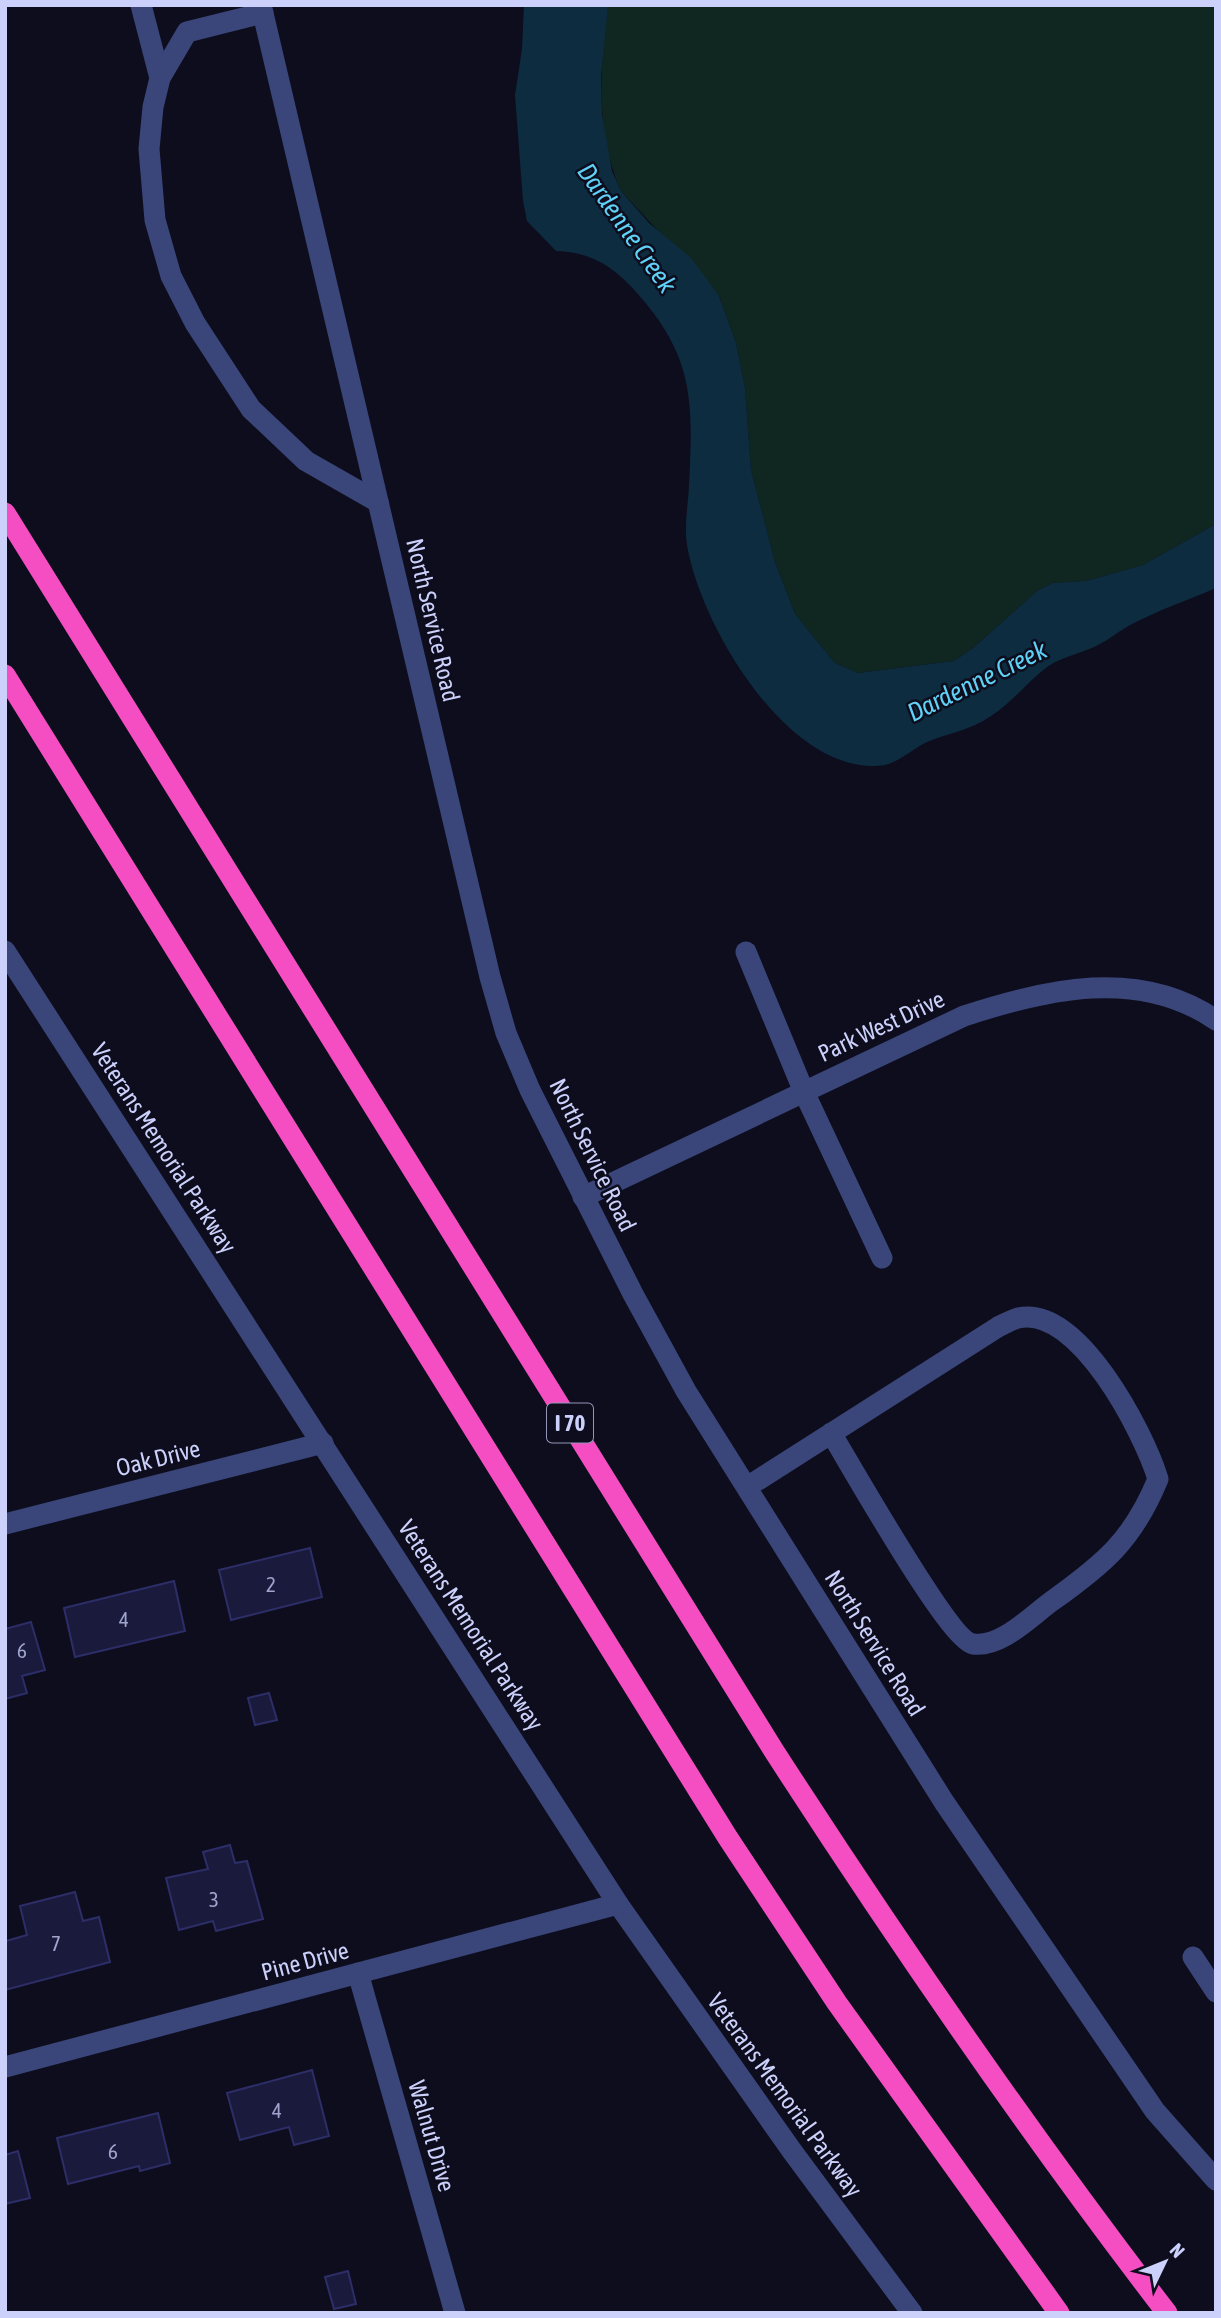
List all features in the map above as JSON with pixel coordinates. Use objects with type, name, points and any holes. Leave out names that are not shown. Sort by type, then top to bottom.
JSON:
[{"type":"highway","name":"I 70","points":[[5,513],[781,1762],[882,1918],[993,2077],[1167,2313]]},
{"type":"highway","points":[[5,675],[728,1838],[852,2025],[1059,2313]]},
{"type":"street","points":[[141,5],[160,78]]},
{"type":"street","points":[[262,9],[187,32],[160,78],[153,107],[149,149],[155,220],[170,276],[195,323],[251,409],[306,461],[378,502]]},
{"type":"street","name":"North Service Road","points":[[262,9],[487,963],[506,1032],[583,1197],[686,1391],[944,1802],[1155,2111],[1216,2180]]},
{"type":"street","name":"Veterans Memorial Parkway","points":[[5,951],[324,1443],[618,1904],[792,2151],[912,2313]]},
{"type":"street","points":[[746,952],[804,1092],[882,1258]]},
{"type":"street","name":"Park West Drive","points":[[583,1197],[964,1016],[1023,996],[1082,987],[1141,989],[1193,1004],[1216,1020]]},
{"type":"street","points":[[747,1487],[831,1433],[998,1327],[1020,1318],[1043,1321],[1058,1327],[1080,1346],[1125,1407],[1149,1448],[1158,1479],[1143,1515],[1100,1566],[1009,1633],[989,1643],[972,1644],[957,1635],[936,1605],[831,1433]]},
{"type":"street","name":"Oak Drive","points":[[5,1524],[324,1443]]},
{"type":"street","name":"Pine Drive","points":[[5,2067],[618,1904]]},
{"type":"street","points":[[1193,1956],[1216,1992]]},
{"type":"street","name":"Walnut Drive","points":[[358,1973],[455,2313]]},
{"type":"green space","points":[[608,5],[1216,5],[1216,524],[1143,565],[1086,581],[1053,583],[1037,591],[973,648],[954,661],[858,673],[835,663],[795,614],[775,562],[751,470],[745,388],[736,343],[719,296],[621,191],[613,169],[603,123],[602,100]]},
{"type":"water","name":"Dardenne Creek","points":[[524,5],[608,5],[601,77],[602,114],[612,171],[621,191],[649,223],[691,258],[719,296],[736,343],[745,388],[751,470],[775,562],[795,614],[835,663],[858,673],[954,661],[973,648],[1037,591],[1053,583],[1086,581],[1143,565],[1216,524],[1216,588],[1142,619],[1096,646],[1053,663],[999,711],[983,721],[927,742],[885,765],[850,763],[816,748],[784,723],[755,690],[730,653],[695,578],[686,530],[690,406],[680,361],[670,339],[637,293],[620,276],[581,254],[556,251],[527,221],[515,95],[522,49]]},
{"type":"building","points":[[310,1548],[322,1597],[231,1620],[219,1570]]},
{"type":"building","points":[[174,1581],[185,1631],[75,1657],[64,1608]]},
{"type":"building","points":[[31,1622],[45,1670],[22,1676],[27,1693],[5,1699],[5,1629]]},
{"type":"building","points":[[269,1693],[277,1720],[255,1725],[248,1698]]},
{"type":"building","points":[[230,1845],[235,1863],[247,1861],[263,1919],[216,1931],[213,1921],[179,1930],[166,1878],[208,1869],[203,1852]]},
{"type":"building","points":[[75,1892],[83,1921],[99,1917],[110,1962],[5,1990],[6,1941],[27,1935],[20,1906]]},
{"type":"building","points":[[312,2070],[329,2136],[294,2145],[289,2127],[240,2140],[227,2093]]},
{"type":"building","points":[[158,2113],[170,2163],[140,2171],[139,2166],[68,2184],[57,2138]]},
{"type":"building","points":[[18,2151],[30,2198],[5,2204],[5,2155]]},
{"type":"building","points":[[348,2271],[356,2304],[334,2309],[325,2277]]}]
